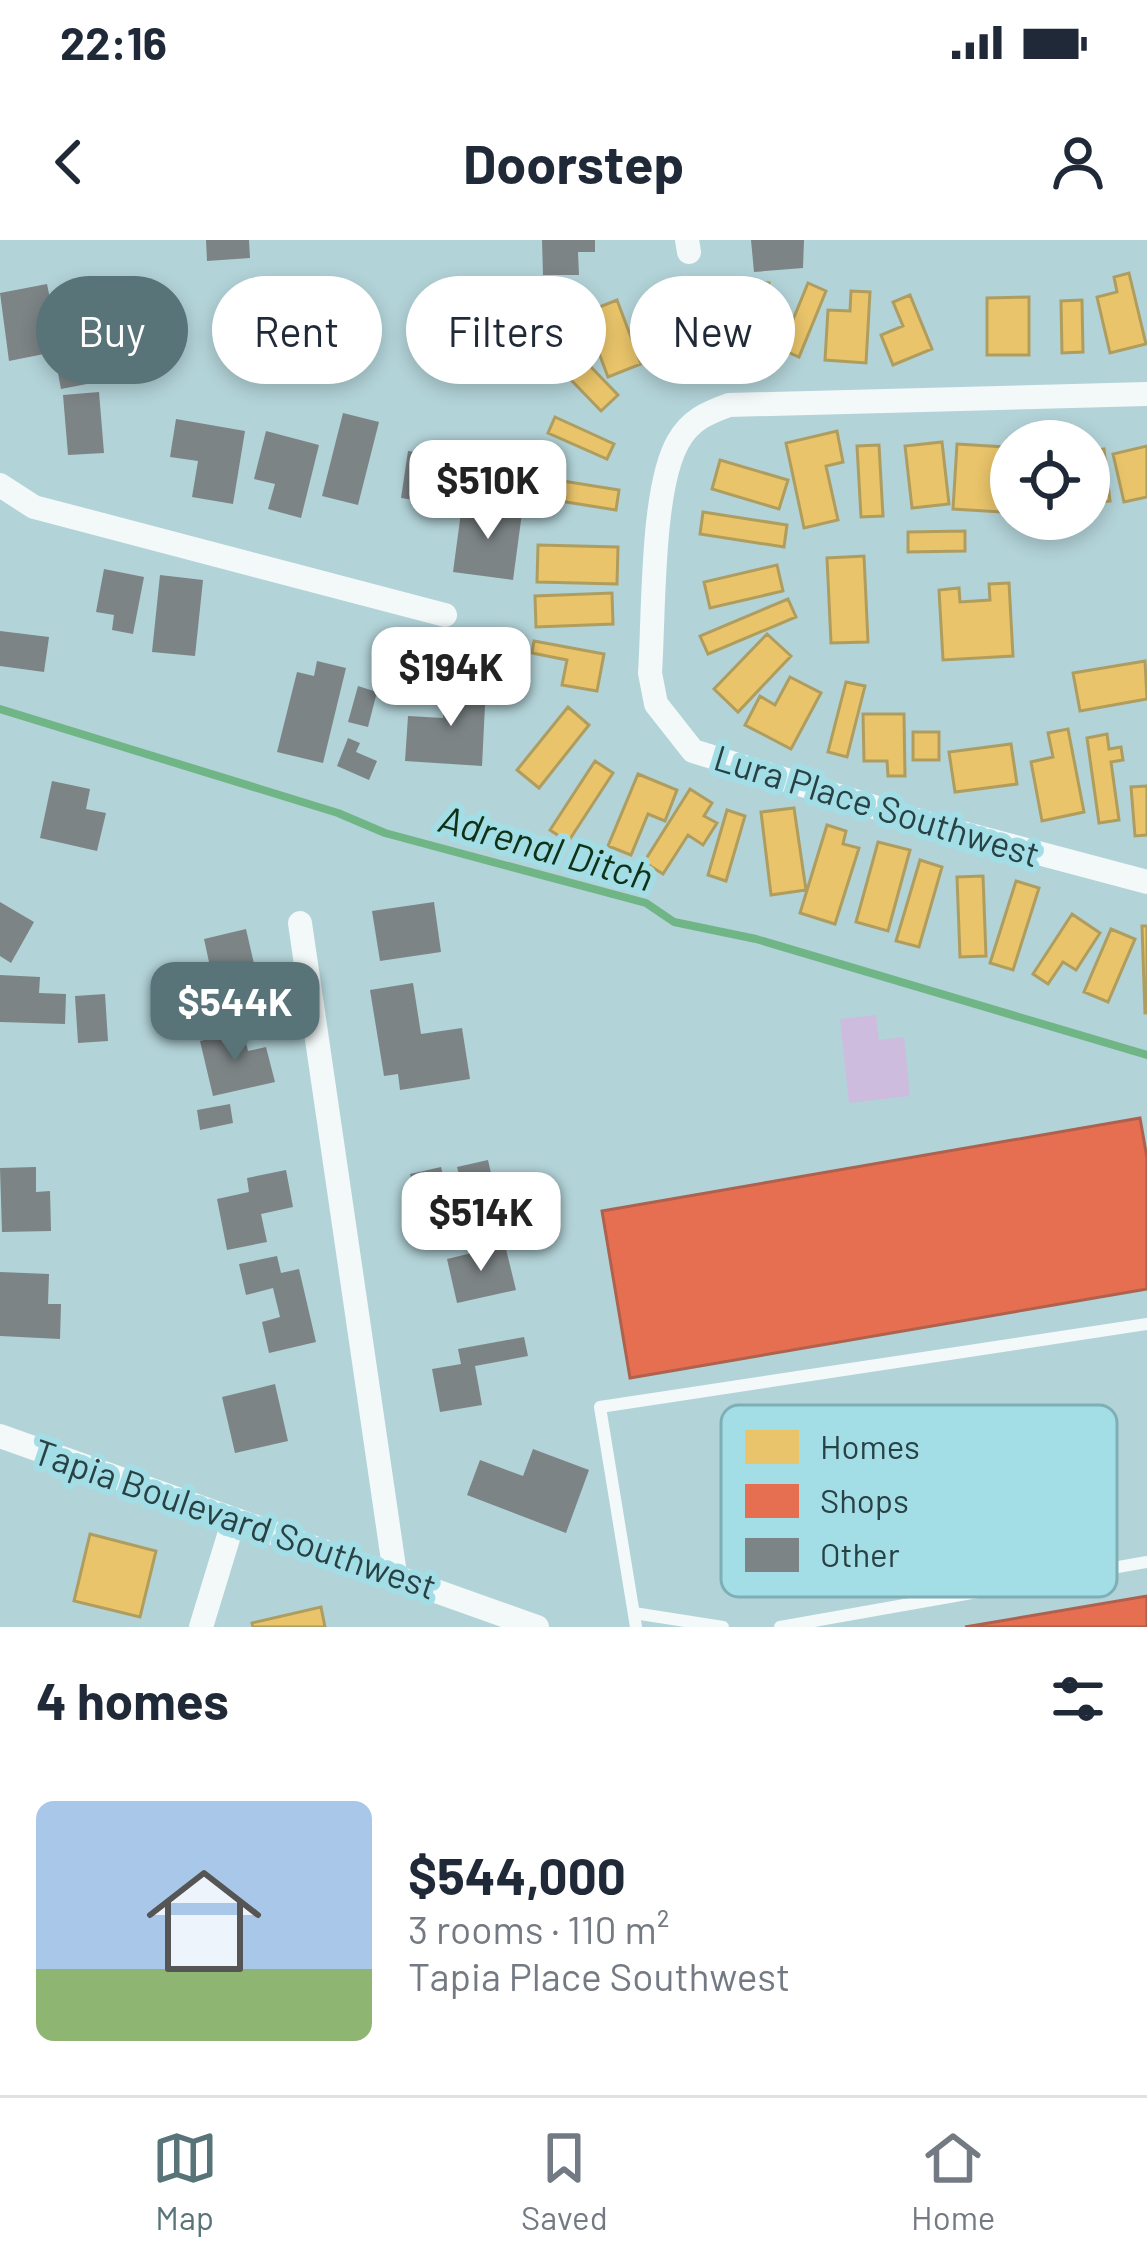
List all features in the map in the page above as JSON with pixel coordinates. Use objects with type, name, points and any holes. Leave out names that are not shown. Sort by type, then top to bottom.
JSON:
[{"type":"street","name":"Lura Place Southwest","points":[[1147,394],[730,405],[699,416],[678,441],[665,477],[650,673],[656,704],[693,751],[929,824],[1147,883]]},
{"type":"street","points":[[0,485],[34,507],[445,615]]},
{"type":"street","points":[[300,923],[395,1574]]},
{"type":"street","name":"Tapia Boulevard Southwest","points":[[0,1436],[537,1627]]},
{"type":"street","points":[[201,1627],[234,1519]]},
{"type":"lane","points":[[723,1627],[635,1620],[600,1407],[1147,1324]]},
{"type":"lane","points":[[1117,1567],[1147,1562]]},
{"type":"lane","points":[[780,1627],[949,1597]]},
{"type":"shaded area","points":[[876,1015],[879,1040],[904,1037],[910,1096],[849,1103],[840,1019]]},
{"type":"building: Homes","points":[[1129,273],[1146,344],[1110,353],[1097,297],[1117,292],[1114,277]]},
{"type":"building: Homes","points":[[808,283],[826,291],[799,357],[795,355],[795,315]]},
{"type":"building: Homes","points":[[851,291],[870,292],[866,363],[825,360],[828,310],[850,311]]},
{"type":"building: Homes","points":[[910,295],[932,349],[893,365],[881,335],[903,326],[893,302]]},
{"type":"building: Homes","points":[[1029,297],[1029,355],[987,355],[987,298]]},
{"type":"building: Homes","points":[[617,300],[630,335],[630,368],[608,377],[606,372],[606,304]]},
{"type":"building: Homes","points":[[1082,300],[1083,352],[1062,353],[1061,301]]},
{"type":"building: Homes","points":[[606,383],[618,395],[601,411],[575,384]]},
{"type":"building: Homes","points":[[555,417],[614,444],[607,459],[548,433]]},
{"type":"building: Homes","points":[[837,431],[843,462],[826,466],[838,520],[804,528],[786,443]]},
{"type":"building: Homes","points":[[942,442],[949,504],[912,508],[905,446]]},
{"type":"building: Homes","points":[[957,444],[990,446],[990,511],[953,509]]},
{"type":"building: Homes","points":[[879,445],[883,516],[861,517],[857,446]]},
{"type":"building: Homes","points":[[1147,446],[1147,497],[1124,502],[1113,454]]},
{"type":"building: Homes","points":[[720,460],[788,480],[779,509],[712,489]]},
{"type":"building: Homes","points":[[544,478],[619,490],[616,510],[541,498]]},
{"type":"building: Homes","points":[[703,512],[787,525],[784,547],[700,534]]},
{"type":"building: Homes","points":[[965,531],[965,551],[908,552],[908,532]]},
{"type":"building: Homes","points":[[538,545],[618,547],[617,584],[537,582]]},
{"type":"building: Homes","points":[[864,556],[868,642],[831,643],[827,558]]},
{"type":"building: Homes","points":[[777,565],[783,591],[710,608],[704,582]]},
{"type":"building: Homes","points":[[1009,583],[1013,656],[943,660],[939,590],[959,588],[960,602],[990,600],[989,584]]},
{"type":"building: Homes","points":[[612,593],[613,624],[536,627],[535,596]]},
{"type":"building: Homes","points":[[788,599],[796,617],[708,654],[700,636]]},
{"type":"building: Homes","points":[[767,634],[791,656],[738,712],[714,689]]},
{"type":"building: Homes","points":[[534,641],[604,654],[597,691],[562,685],[567,660],[532,653]]},
{"type":"building: Homes","points":[[1145,661],[1147,699],[1080,711],[1073,673]]},
{"type":"building: Homes","points":[[790,677],[821,693],[791,749],[745,725],[760,696],[775,705]]},
{"type":"building: Homes","points":[[846,682],[865,686],[847,757],[828,752]]},
{"type":"building: Homes","points":[[568,707],[589,725],[539,788],[517,770]]},
{"type":"building: Homes","points":[[863,714],[904,714],[905,776],[888,776],[887,761],[864,761]]},
{"type":"building: Homes","points":[[1068,729],[1084,812],[1042,821],[1031,762],[1053,757],[1048,733]]},
{"type":"building: Homes","points":[[913,732],[939,732],[939,760],[913,760]]},
{"type":"building: Homes","points":[[1107,734],[1109,749],[1121,747],[1123,760],[1111,762],[1119,820],[1099,823],[1087,738]]},
{"type":"building: Homes","points":[[1011,744],[1017,784],[955,792],[949,752]]},
{"type":"building: Homes","points":[[595,761],[613,773],[568,842],[550,830]]},
{"type":"building: Homes","points":[[638,774],[677,790],[665,821],[648,814],[631,855],[608,846]]},
{"type":"building: Homes","points":[[1147,786],[1147,835],[1135,836],[1131,787]]},
{"type":"building: Homes","points":[[690,789],[712,803],[704,816],[717,823],[703,845],[688,835],[663,874],[644,862]]},
{"type":"building: Homes","points":[[794,808],[806,890],[771,895],[761,812]]},
{"type":"building: Homes","points":[[727,810],[745,816],[726,881],[708,875]]},
{"type":"building: Homes","points":[[827,825],[846,831],[843,844],[859,848],[835,924],[800,913]]},
{"type":"building: Homes","points":[[878,842],[910,850],[888,931],[856,922]]},
{"type":"building: Homes","points":[[920,860],[942,867],[919,947],[896,941]]},
{"type":"building: Homes","points":[[983,876],[986,956],[960,957],[957,877]]},
{"type":"building: Homes","points":[[1016,881],[1039,888],[1013,970],[990,963]]},
{"type":"building: Homes","points":[[1072,914],[1100,933],[1076,970],[1063,962],[1048,984],[1033,974]]},
{"type":"building: Homes","points":[[1142,926],[1147,926],[1147,1013],[1145,1013]]},
{"type":"building: Homes","points":[[1111,929],[1135,939],[1108,1002],[1084,992]]},
{"type":"building: Homes","points":[[90,1534],[156,1551],[140,1617],[74,1601]]},
{"type":"building: Homes","points":[[321,1607],[325,1627],[253,1627],[252,1623]]},
{"type":"building: Shops","points":[[1140,1118],[1147,1158],[1147,1289],[630,1378],[602,1211]]},
{"type":"building: Shops","points":[[1147,1596],[1147,1627],[965,1627]]},
{"type":"building: Other","points":[[206,240],[249,240],[250,258],[207,261]]},
{"type":"building: Other","points":[[542,240],[595,240],[595,252],[578,252],[579,275],[543,275]]},
{"type":"building: Other","points":[[751,240],[804,240],[803,268],[754,272]]},
{"type":"building: Other","points":[[36,286],[36,356],[9,361],[0,293]]},
{"type":"building: Other","points":[[99,392],[104,453],[68,455],[63,395]]},
{"type":"building: Other","points":[[343,413],[379,422],[358,505],[322,496]]},
{"type":"building: Other","points":[[176,419],[245,431],[233,504],[192,497],[198,461],[170,457]]},
{"type":"building: Other","points":[[266,431],[319,445],[301,518],[268,509],[275,484],[254,479]]},
{"type":"building: Other","points":[[476,446],[498,451],[488,497],[466,493]]},
{"type":"building: Other","points":[[408,451],[455,457],[448,505],[401,498]]},
{"type":"building: Other","points":[[462,505],[522,513],[513,580],[453,572]]},
{"type":"building: Other","points":[[104,569],[144,577],[133,634],[112,630],[114,615],[96,612]]},
{"type":"building: Other","points":[[160,575],[203,580],[195,656],[152,652]]},
{"type":"building: Other","points":[[0,631],[49,637],[44,672],[0,666]]},
{"type":"building: Other","points":[[317,661],[346,668],[323,763],[277,752],[297,672],[314,676]]},
{"type":"building: Other","points":[[445,683],[486,685],[482,766],[405,761],[408,716],[443,718]]},
{"type":"building: Other","points":[[358,686],[377,692],[368,727],[348,722]]},
{"type":"building: Other","points":[[348,738],[360,743],[356,752],[377,761],[369,780],[337,766]]},
{"type":"building: Other","points":[[52,781],[90,789],[86,809],[106,813],[97,851],[40,838]]},
{"type":"building: Other","points":[[0,902],[34,922],[11,963],[0,956]]},
{"type":"building: Other","points":[[434,902],[441,952],[380,961],[372,911]]},
{"type":"building: Other","points":[[246,929],[260,990],[217,999],[204,939]]},
{"type":"building: Other","points":[[0,975],[40,977],[39,993],[66,994],[65,1024],[0,1022]]},
{"type":"building: Other","points":[[413,983],[421,1034],[462,1028],[470,1079],[400,1090],[398,1074],[384,1076],[370,990]]},
{"type":"building: Other","points":[[105,994],[108,1041],[78,1043],[75,996]]},
{"type":"building: Other","points":[[243,1031],[248,1051],[266,1047],[275,1082],[213,1096],[200,1041]]},
{"type":"building: Other","points":[[230,1104],[233,1123],[200,1130],[197,1110]]},
{"type":"building: Other","points":[[488,1160],[496,1195],[466,1202],[457,1167]]},
{"type":"building: Other","points":[[36,1167],[36,1192],[50,1191],[51,1231],[2,1232],[0,1168]]},
{"type":"building: Other","points":[[441,1167],[448,1196],[417,1203],[410,1174]]},
{"type":"building: Other","points":[[286,1170],[293,1207],[261,1214],[267,1242],[227,1250],[217,1199],[249,1192],[247,1178]]},
{"type":"building: Other","points":[[505,1245],[516,1290],[457,1303],[447,1259]]},
{"type":"building: Other","points":[[277,1256],[281,1273],[299,1269],[316,1342],[269,1353],[262,1322],[280,1317],[273,1288],[246,1295],[239,1264]]},
{"type":"building: Other","points":[[0,1272],[49,1274],[48,1304],[61,1304],[60,1339],[0,1336]]},
{"type":"building: Other","points":[[524,1337],[528,1356],[475,1366],[482,1405],[440,1412],[432,1369],[461,1364],[458,1349]]},
{"type":"building: Other","points":[[275,1384],[288,1441],[235,1453],[222,1397]]},
{"type":"building: Other","points":[[533,1449],[589,1470],[566,1533],[467,1495],[480,1460],[523,1476]]},
{"type":"waterway","name":"Adrenal Ditch","points":[[0,709],[338,813],[385,833],[646,903],[674,922],[756,939],[1147,1055]]}]
